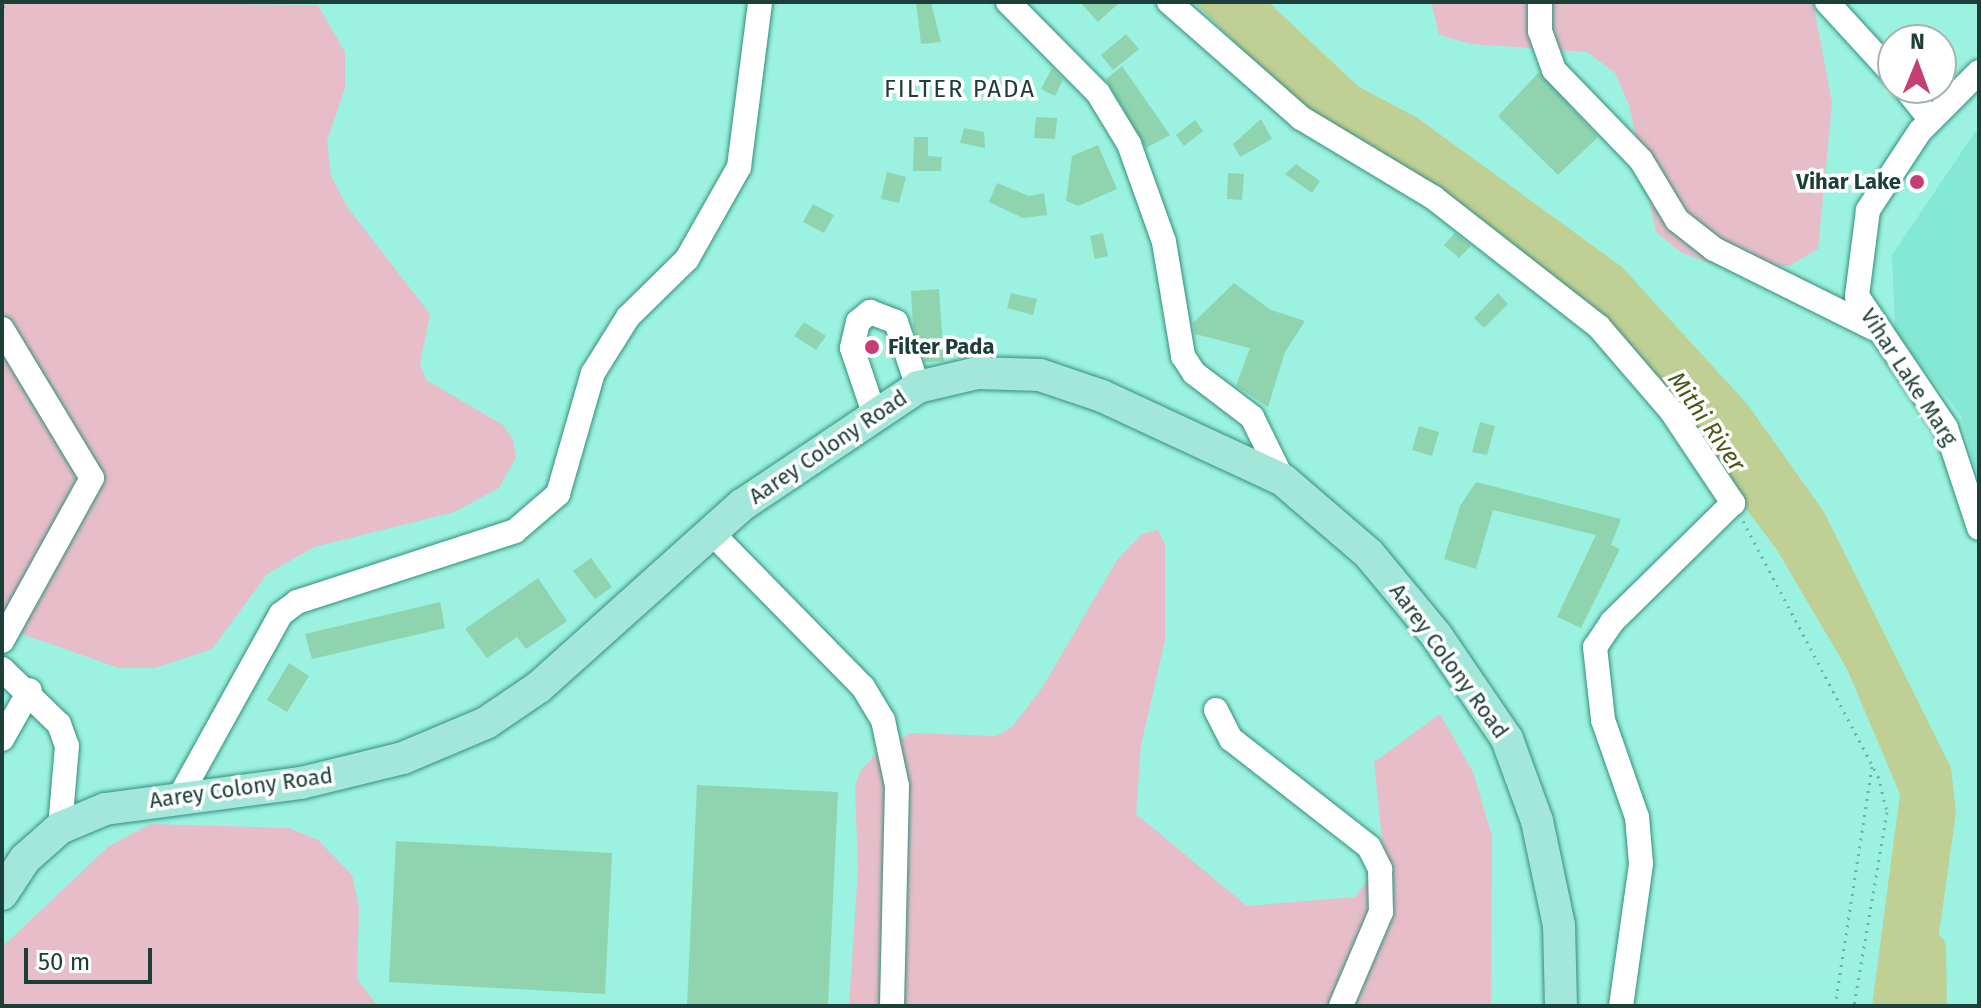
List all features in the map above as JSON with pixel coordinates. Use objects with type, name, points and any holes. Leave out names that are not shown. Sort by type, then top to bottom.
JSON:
[{"type":"main road","name":"Aarey Colony Road","points":[[2,894],[25,859],[60,828],[105,809],[180,796],[301,783],[403,758],[486,723],[539,687],[710,531],[918,387],[977,373],[1040,375],[1102,396],[1283,480],[1369,554],[1436,635],[1507,739],[1537,821],[1559,925],[1561,1006]]},
{"type":"street","points":[[180,796],[281,614],[297,602],[515,531],[558,494],[593,373],[628,317],[687,259],[739,167],[760,2]]},
{"type":"street","points":[[1008,2],[1098,93],[1129,144],[1164,242],[1183,356],[1194,373],[1252,417],[1283,480]]},
{"type":"street","points":[[1169,2],[1301,118],[1434,198],[1599,327],[1672,412],[1733,503],[1601,633],[1595,647],[1603,720],[1637,817],[1641,864],[1621,1006]]},
{"type":"street","points":[[1540,2],[1540,31],[1554,70],[1641,160],[1677,220],[1714,249],[1873,328]]},
{"type":"street","points":[[1827,2],[1877,57]]},
{"type":"street","name":"Vihar Lake Marg","points":[[1979,72],[1931,120],[1868,210],[1857,296],[1873,328],[1946,428],[1979,528]]},
{"type":"street","points":[[1918,104],[1931,120]]},
{"type":"street","points":[[875,416],[852,348],[858,322],[870,312],[896,322],[918,387]]},
{"type":"street","points":[[2,329],[92,478],[2,641]]},
{"type":"street","points":[[710,531],[863,687],[888,734],[897,786],[892,1006]]},
{"type":"street","points":[[2,669],[30,690],[59,724],[67,746],[60,828]]},
{"type":"street","points":[[2,739],[30,690]]},
{"type":"street","points":[[1216,710],[1231,739],[1369,847],[1380,869],[1381,912],[1341,1006]]},
{"type":"path","points":[[2,23],[4,2]]},
{"type":"path","points":[[1733,503],[1872,766],[1887,812],[1854,1006]]},
{"type":"path","points":[[1835,1006],[1872,766]]},
{"type":"shaded area","points":[[2,2],[318,5],[345,52],[345,88],[327,141],[331,176],[348,208],[430,314],[420,364],[426,380],[503,425],[513,440],[516,457],[499,488],[454,512],[314,547],[267,574],[212,649],[155,668],[119,668],[2,627]]},
{"type":"shaded area","points":[[1431,2],[1813,2],[1832,103],[1818,249],[1789,266],[1716,265],[1682,253],[1656,232],[1629,105],[1615,73],[1587,52],[1471,44],[1439,35]]},
{"type":"shaded area","points":[[1975,132],[1979,133],[1979,481],[1960,414],[1895,333],[1892,255]]},
{"type":"shaded area","points":[[1158,530],[1165,545],[1165,640],[1141,745],[1136,814],[1247,906],[1355,897],[1384,858],[1374,762],[1440,714],[1473,772],[1492,836],[1491,1006],[849,1006],[858,869],[855,786],[861,770],[883,747],[912,733],[996,736],[1012,727],[1042,688],[1117,560],[1142,534]]},
{"type":"shaded area","points":[[151,824],[289,828],[318,840],[352,875],[359,907],[357,979],[378,1006],[2,1006],[2,947],[109,846]]},
{"type":"water","points":[[1194,2],[1268,2],[1359,87],[1416,117],[1622,267],[1748,405],[1824,512],[1951,768],[1956,812],[1929,1006],[1872,1006],[1900,794],[1847,669],[1777,550],[1602,317],[1306,112]]},
{"type":"building","points":[[916,2],[931,2],[941,42],[921,44]]},
{"type":"building","points":[[1080,2],[1120,2],[1098,22]]},
{"type":"building","points":[[1126,34],[1139,49],[1113,70],[1101,55]]},
{"type":"building","points":[[1122,66],[1170,135],[1146,148],[1106,79]]},
{"type":"building","points":[[1052,68],[1063,79],[1055,96],[1041,89]]},
{"type":"building","points":[[1539,72],[1598,137],[1558,175],[1498,116]]},
{"type":"building","points":[[1036,117],[1057,118],[1055,139],[1034,138]]},
{"type":"building","points":[[1261,119],[1272,139],[1240,157],[1233,144]]},
{"type":"building","points":[[1195,120],[1203,131],[1184,146],[1176,135]]},
{"type":"building","points":[[964,128],[984,132],[985,148],[960,143]]},
{"type":"building","points":[[914,137],[928,137],[928,156],[942,157],[941,171],[913,171]]},
{"type":"building","points":[[1098,145],[1117,189],[1078,206],[1066,201],[1072,156]]},
{"type":"building","points":[[1296,164],[1320,181],[1312,193],[1285,174]]},
{"type":"building","points":[[887,172],[906,177],[899,203],[881,199]]},
{"type":"building","points":[[1228,173],[1244,174],[1242,200],[1227,199]]},
{"type":"building","points":[[997,183],[1029,196],[1044,193],[1047,215],[1023,218],[989,202]]},
{"type":"building","points":[[813,204],[834,215],[824,233],[803,222]]},
{"type":"building","points":[[1103,233],[1108,256],[1095,259],[1090,236]]},
{"type":"building","points":[[1455,233],[1471,246],[1459,258],[1444,245]]},
{"type":"building","points":[[1234,283],[1271,310],[1305,321],[1285,352],[1268,407],[1236,386],[1250,348],[1195,334],[1193,323]]},
{"type":"building","points":[[939,289],[944,361],[925,362],[913,326],[911,291]]},
{"type":"building","points":[[1011,293],[1037,299],[1033,315],[1007,308]]},
{"type":"building","points":[[1498,293],[1508,304],[1484,328],[1474,318]]},
{"type":"building","points":[[804,322],[826,336],[816,350],[794,336]]},
{"type":"building","points":[[1480,422],[1495,426],[1487,455],[1472,452]]},
{"type":"building","points":[[1419,426],[1439,432],[1432,456],[1412,450]]},
{"type":"building","points":[[1476,482],[1621,519],[1611,545],[1620,549],[1581,628],[1557,617],[1596,535],[1493,510],[1476,569],[1444,559],[1460,506]]},
{"type":"building","points":[[591,558],[612,587],[595,599],[573,571]]},
{"type":"building","points":[[538,578],[567,621],[526,649],[517,637],[487,658],[465,629]]},
{"type":"building","points":[[440,602],[445,628],[312,659],[305,634]]},
{"type":"building","points":[[289,663],[309,676],[287,712],[267,700]]},
{"type":"building","points":[[697,785],[838,792],[828,1006],[687,1006]]},
{"type":"building","points":[[396,841],[612,853],[605,994],[389,982]]},
{"type":"waterway","name":"Mithi River","points":[[1931,948],[1932,1006]]},
{"type":"place","name":"Vihar Lake","points":[[1917,182]]},
{"type":"place","name":"Filter Pada","points":[[872,347]]},
{"type":"district","name":"FILTER PADA","points":[[960,90]]}]
